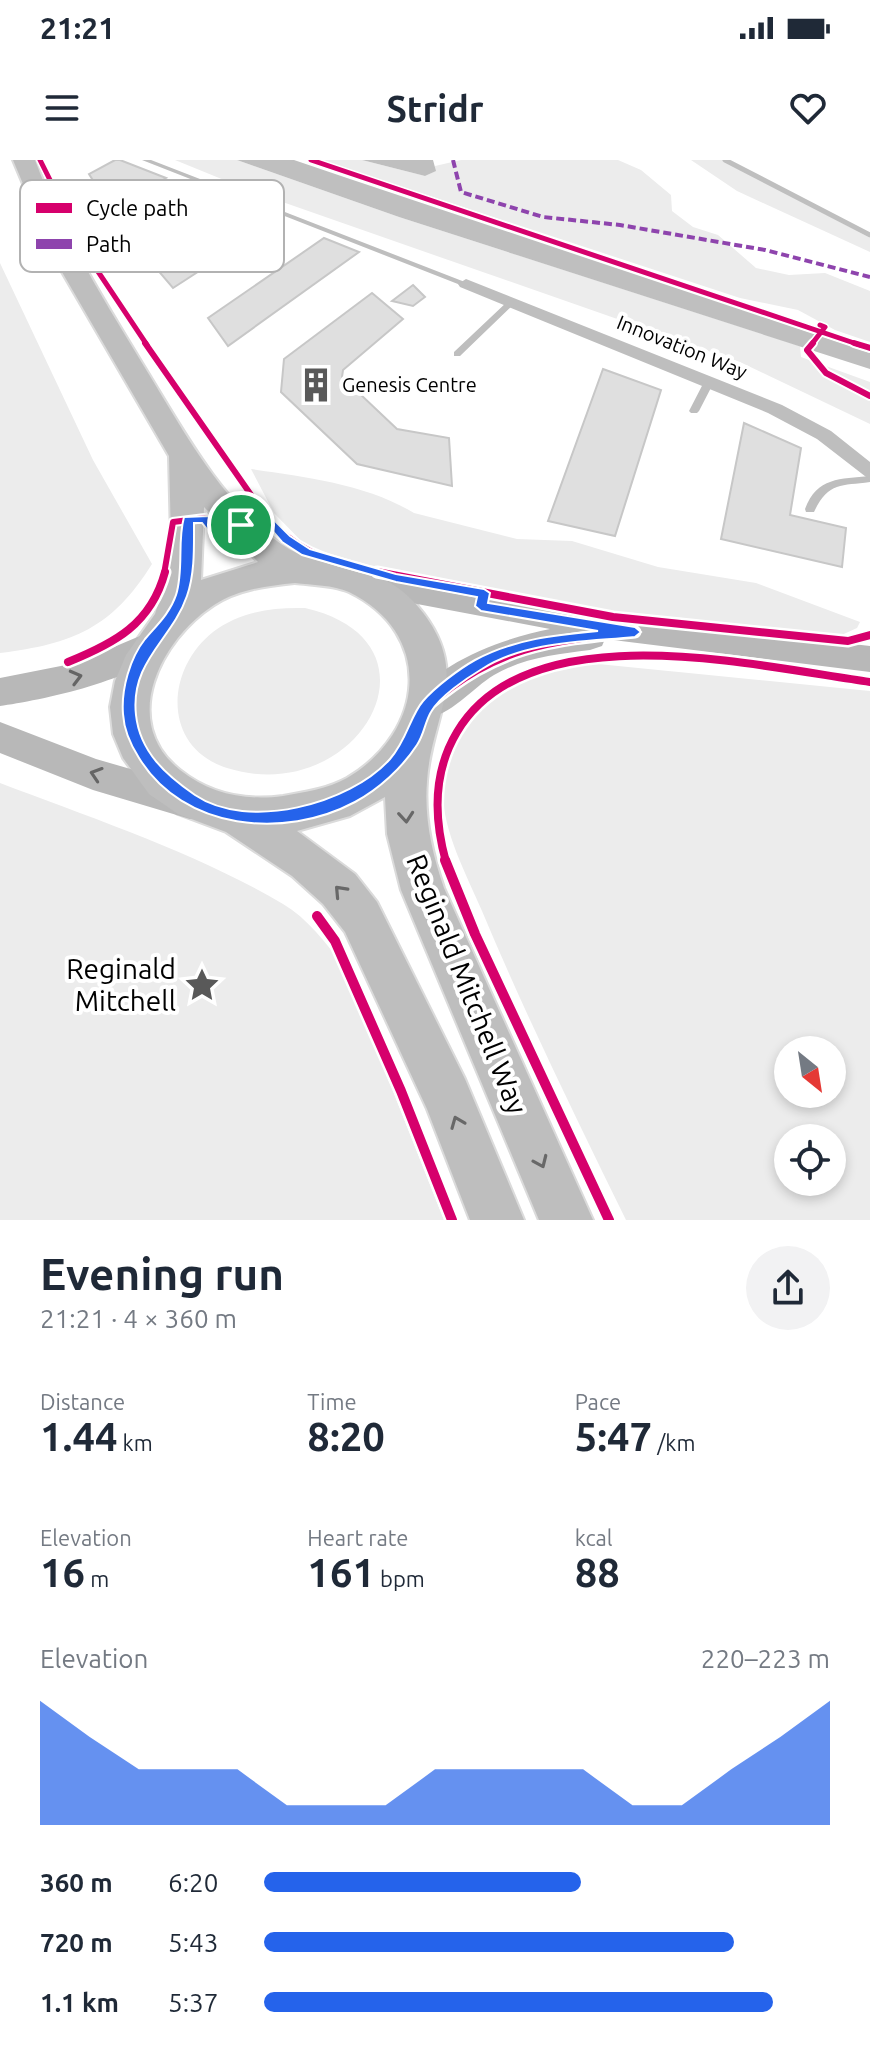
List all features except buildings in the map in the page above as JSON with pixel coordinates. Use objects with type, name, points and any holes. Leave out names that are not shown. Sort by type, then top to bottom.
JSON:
[{"type":"main road","points":[[24,160],[31,180]]},
{"type":"main road","points":[[73,272],[184,456],[241,525],[268,551],[295,570]]},
{"type":"main road","points":[[171,618],[182,594],[188,565],[184,456]]},
{"type":"main road","points":[[217,810],[274,817],[326,807],[351,797],[394,765],[420,723],[430,687],[428,659],[421,638],[395,605],[359,583],[339,576],[295,570],[237,579],[205,593],[171,618],[147,646],[133,676],[129,696],[134,738],[158,776],[307,862],[339,889],[361,917],[441,1084],[497,1220]]},
{"type":"main road","name":"Reginald Mitchell Way","points":[[420,723],[404,785],[409,850],[423,890],[566,1220]]},
{"type":"street","name":"Innovation Way","points":[[466,284],[710,380],[813,428],[846,451],[870,476]]},
{"type":"street","points":[[359,583],[635,632],[870,659]]},
{"type":"street","points":[[420,723],[477,665],[507,651],[542,641],[635,632]]},
{"type":"street","points":[[0,692],[42,687],[90,673],[147,646]]},
{"type":"street","points":[[0,737],[93,774],[217,810]]},
{"type":"lane","points":[[145,160],[197,180]]},
{"type":"lane","points":[[284,214],[466,284]]},
{"type":"lane","points":[[457,354],[511,303]]},
{"type":"lane","points":[[694,411],[710,380]]},
{"type":"lane","points":[[810,509],[814,495],[821,487],[870,476]]},
{"type":"shaded area","points":[[175,160],[237,160],[399,217],[800,346],[801,357],[870,382],[870,424],[740,362],[284,203],[284,180],[224,180]]},
{"type":"shaded area","points":[[237,160],[294,160],[870,353],[870,369],[399,217]]},
{"type":"shaded area","points":[[320,160],[362,160],[425,176],[435,171],[435,166],[461,160],[618,160],[641,170],[671,195],[672,211],[693,227],[718,235],[756,268],[789,275],[825,273],[870,291],[870,342],[835,330],[798,310],[740,298]]},
{"type":"shaded area","points":[[362,160],[433,160],[436,171],[425,176]]},
{"type":"shaded area","points":[[691,160],[724,160],[870,238],[870,252],[737,191]]},
{"type":"shaded area","points":[[0,263],[93,460],[152,564],[122,604],[88,629],[49,644],[0,653]]},
{"type":"shaded area","points":[[251,469],[356,488],[414,513],[517,539],[572,541],[658,567],[756,583],[860,622],[857,628],[835,638],[618,613],[414,579],[309,549],[274,513]]},
{"type":"shaded area","points":[[305,608],[350,626],[374,653],[380,684],[371,716],[348,744],[315,765],[274,774],[227,768],[206,758],[191,743],[181,726],[178,706],[179,686],[197,648],[223,625],[245,615]]},
{"type":"shaded area","points":[[588,663],[870,691],[870,1220],[626,1220],[534,1028],[462,865],[450,833],[443,800],[446,765],[461,731],[472,716],[500,690],[534,673]]},
{"type":"shaded area","points":[[0,783],[216,869],[283,904],[308,924],[343,965],[444,1220],[0,1220]]},
{"type":"waterway","points":[[725,160],[870,235]]},
{"type":"marked path","points":[[453,160],[461,192],[543,217],[620,225],[765,250],[870,277]]},
{"type":"cycle path","points":[[40,160],[50,180]]},
{"type":"cycle path","points":[[311,160],[870,348]]},
{"type":"cycle path","points":[[68,662],[118,639],[136,627],[148,613],[158,596],[164,576],[173,522],[205,518],[214,534],[265,515],[220,455],[98,272]]},
{"type":"cycle path","points":[[820,325],[825,327],[807,350],[812,359],[834,379],[870,396]]},
{"type":"cycle path","points":[[265,515],[286,539],[306,552],[396,578],[613,617],[848,641],[870,635]]},
{"type":"cycle path","points":[[427,706],[477,668],[500,656],[547,642],[635,632]]},
{"type":"cycle path","points":[[609,1220],[475,934],[448,868],[441,846],[437,803],[440,780],[452,740],[475,708],[508,684],[546,666],[593,658],[671,658],[870,682]]},
{"type":"cycle path","points":[[317,916],[335,941],[401,1091],[452,1220]]},
{"type":"place","name":"Genesis Centre","points":[[316,385]]},
{"type":"place","name":"Reginald Mitchell","points":[[202,985]]},
{"type":"route","points":[[265,515],[286,539],[306,552],[396,578],[484,593],[481,606],[635,632],[542,641],[507,651],[477,665],[427,706],[413,740],[394,765],[351,797],[326,807],[274,817],[236,816],[198,805],[178,794],[158,776],[143,757],[134,738],[129,696],[133,676],[147,646],[171,618],[182,594],[188,565],[188,520],[205,518],[214,534],[241,525],[265,515]]}]
